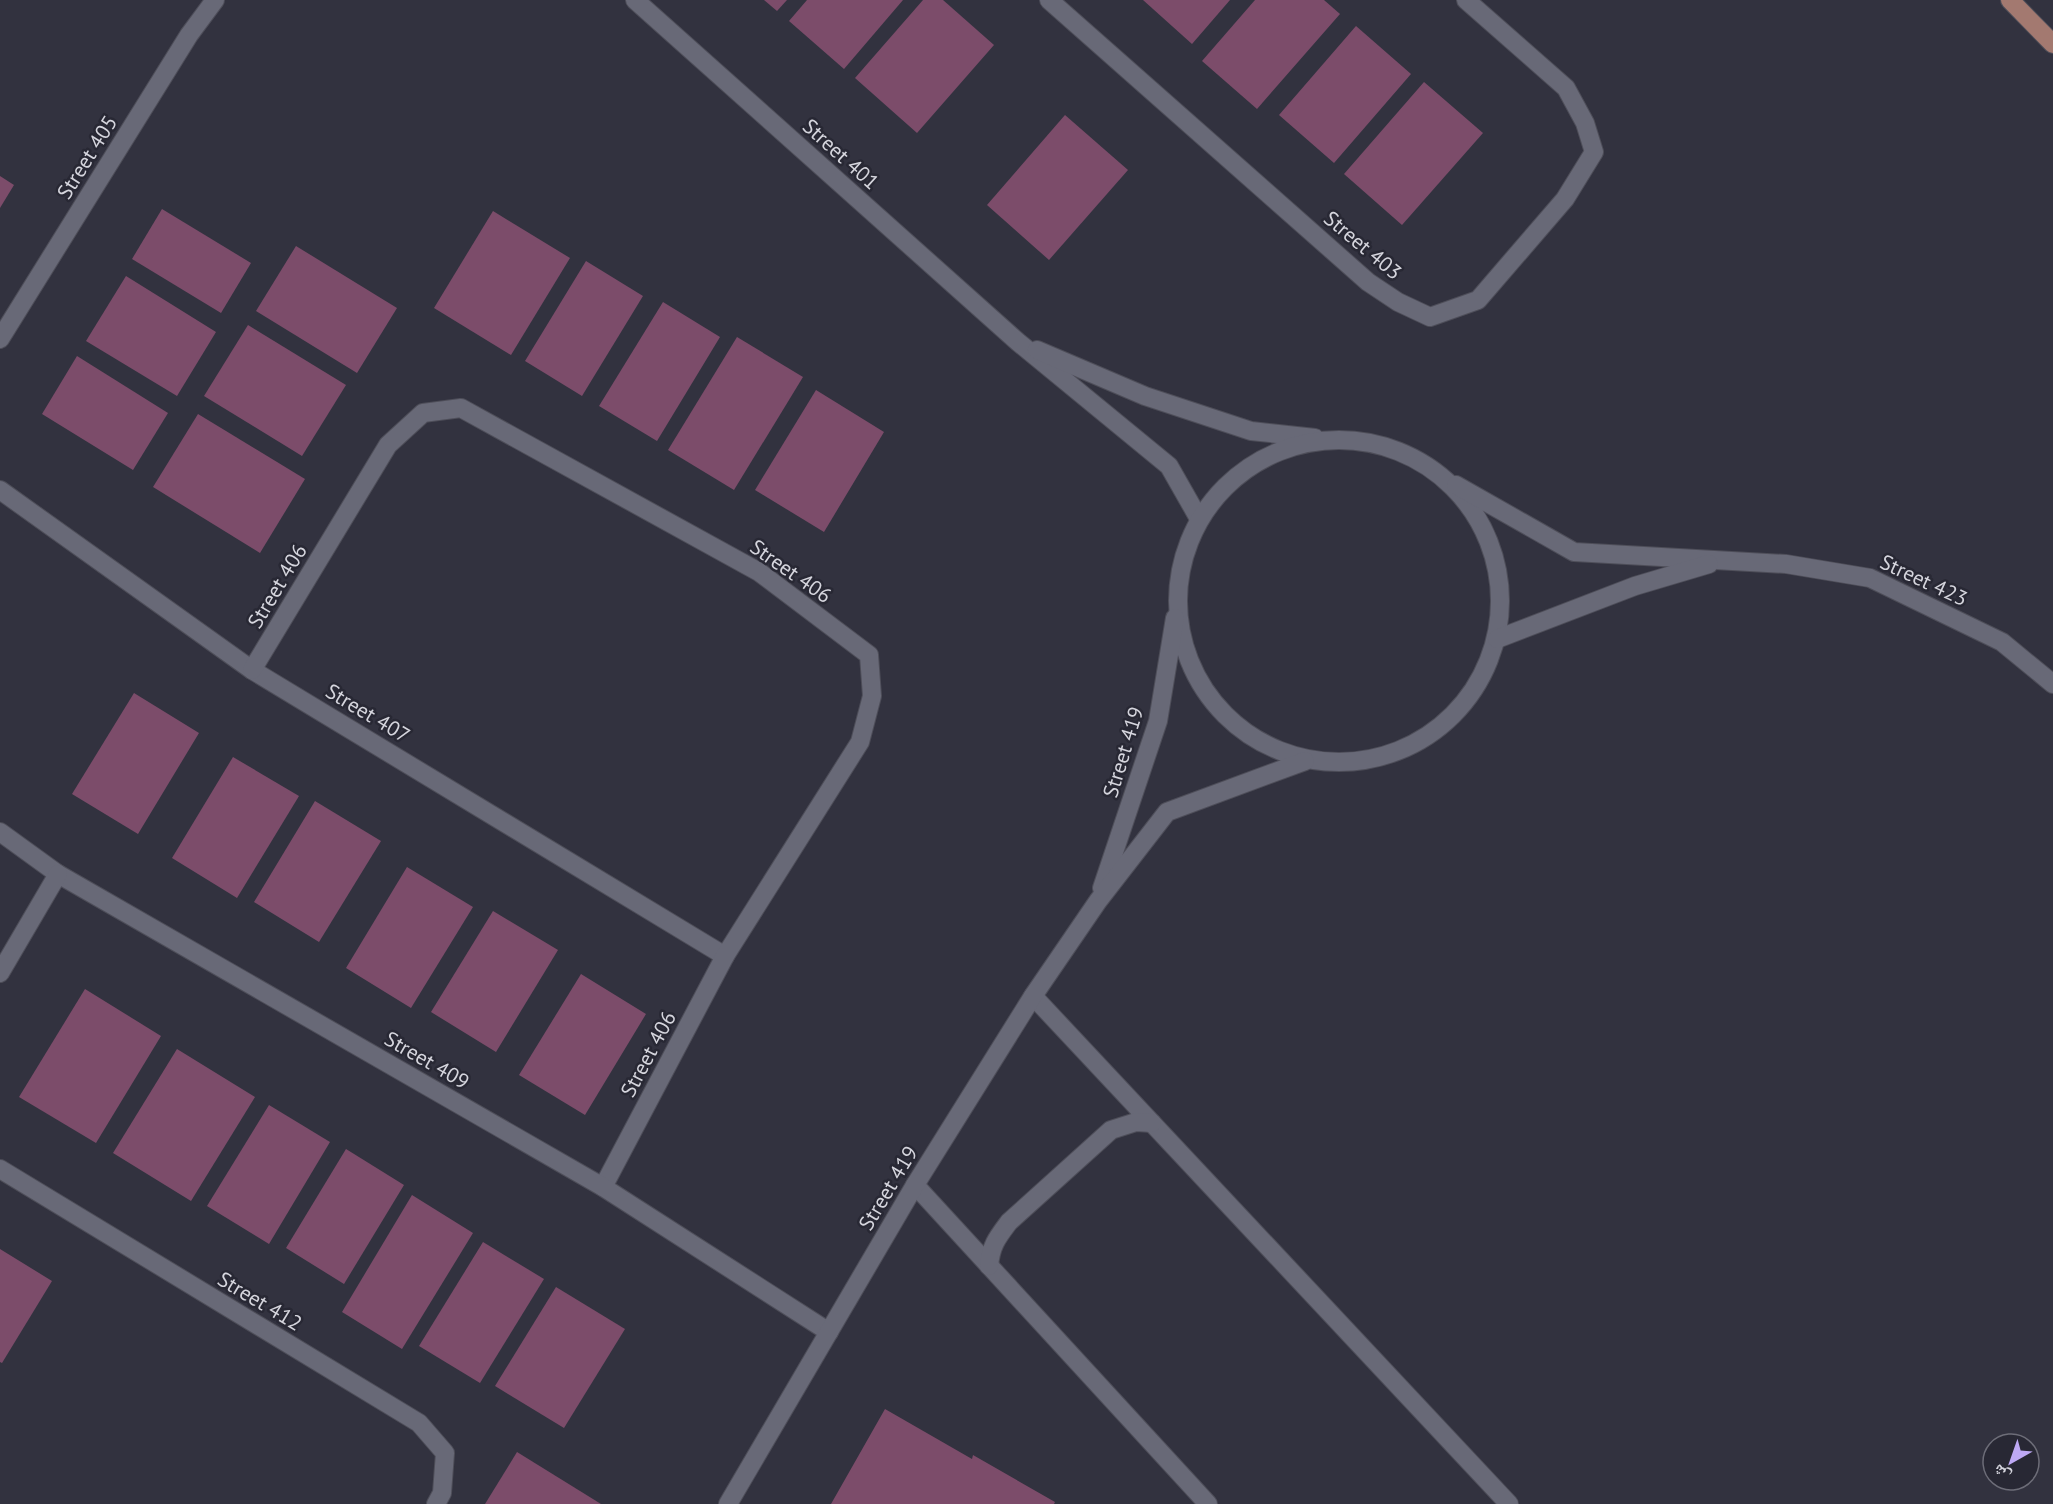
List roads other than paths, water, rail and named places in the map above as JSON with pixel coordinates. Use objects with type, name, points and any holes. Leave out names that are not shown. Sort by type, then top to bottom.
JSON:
[{"type":"main road","points":[[2010,0],[2053,44]]},
{"type":"street","name":"Street 405","points":[[0,339],[189,35],[214,0]]},
{"type":"street","name":"Street 401","points":[[635,0],[1018,342],[1169,466],[1198,517]]},
{"type":"street","name":"Street 403","points":[[1049,0],[1368,282],[1398,302],[1431,317],[1478,300],[1565,199],[1594,152],[1585,123],[1566,88],[1466,0]]},
{"type":"street","name":"Street 401","points":[[1018,342],[1145,396],[1251,431],[1389,446],[1447,480]]},
{"type":"street","name":"Street 406","points":[[252,670],[388,445],[423,413],[461,408],[759,572],[869,655],[872,696],[860,742],[725,956],[603,1187]]},
{"type":"street","points":[[1198,517],[1251,463],[1323,439]]},
{"type":"street","points":[[1176,613],[1197,682],[1247,736],[1305,761],[1368,762],[1426,739],[1472,696],[1497,639],[1500,581],[1483,526],[1447,480]]},
{"type":"street","name":"Street 423","points":[[1447,480],[1574,552],[1786,564],[1870,578],[2002,642],[2053,684]]},
{"type":"street","name":"Street 407","points":[[0,490],[252,670],[725,956]]},
{"type":"street","name":"Street 419","points":[[1098,902],[1158,721],[1176,613],[1180,563],[1198,517]]},
{"type":"street","name":"Street 423","points":[[1497,639],[1635,586],[1722,560]]},
{"type":"street","name":"Street 419","points":[[728,1504],[915,1185],[1033,996],[1098,902],[1167,812],[1305,761]]},
{"type":"street","name":"Street 409","points":[[0,832],[58,874],[603,1187],[829,1332]]},
{"type":"street","points":[[0,973],[58,874]]},
{"type":"street","points":[[1033,996],[1509,1504]]},
{"type":"street","points":[[989,1266],[990,1252],[995,1239],[1009,1222],[1111,1130],[1136,1122],[1152,1123]]},
{"type":"street","name":"Street 412","points":[[0,1169],[419,1423],[445,1453],[442,1493],[436,1504]]},
{"type":"street","points":[[915,1185],[1208,1504]]}]
